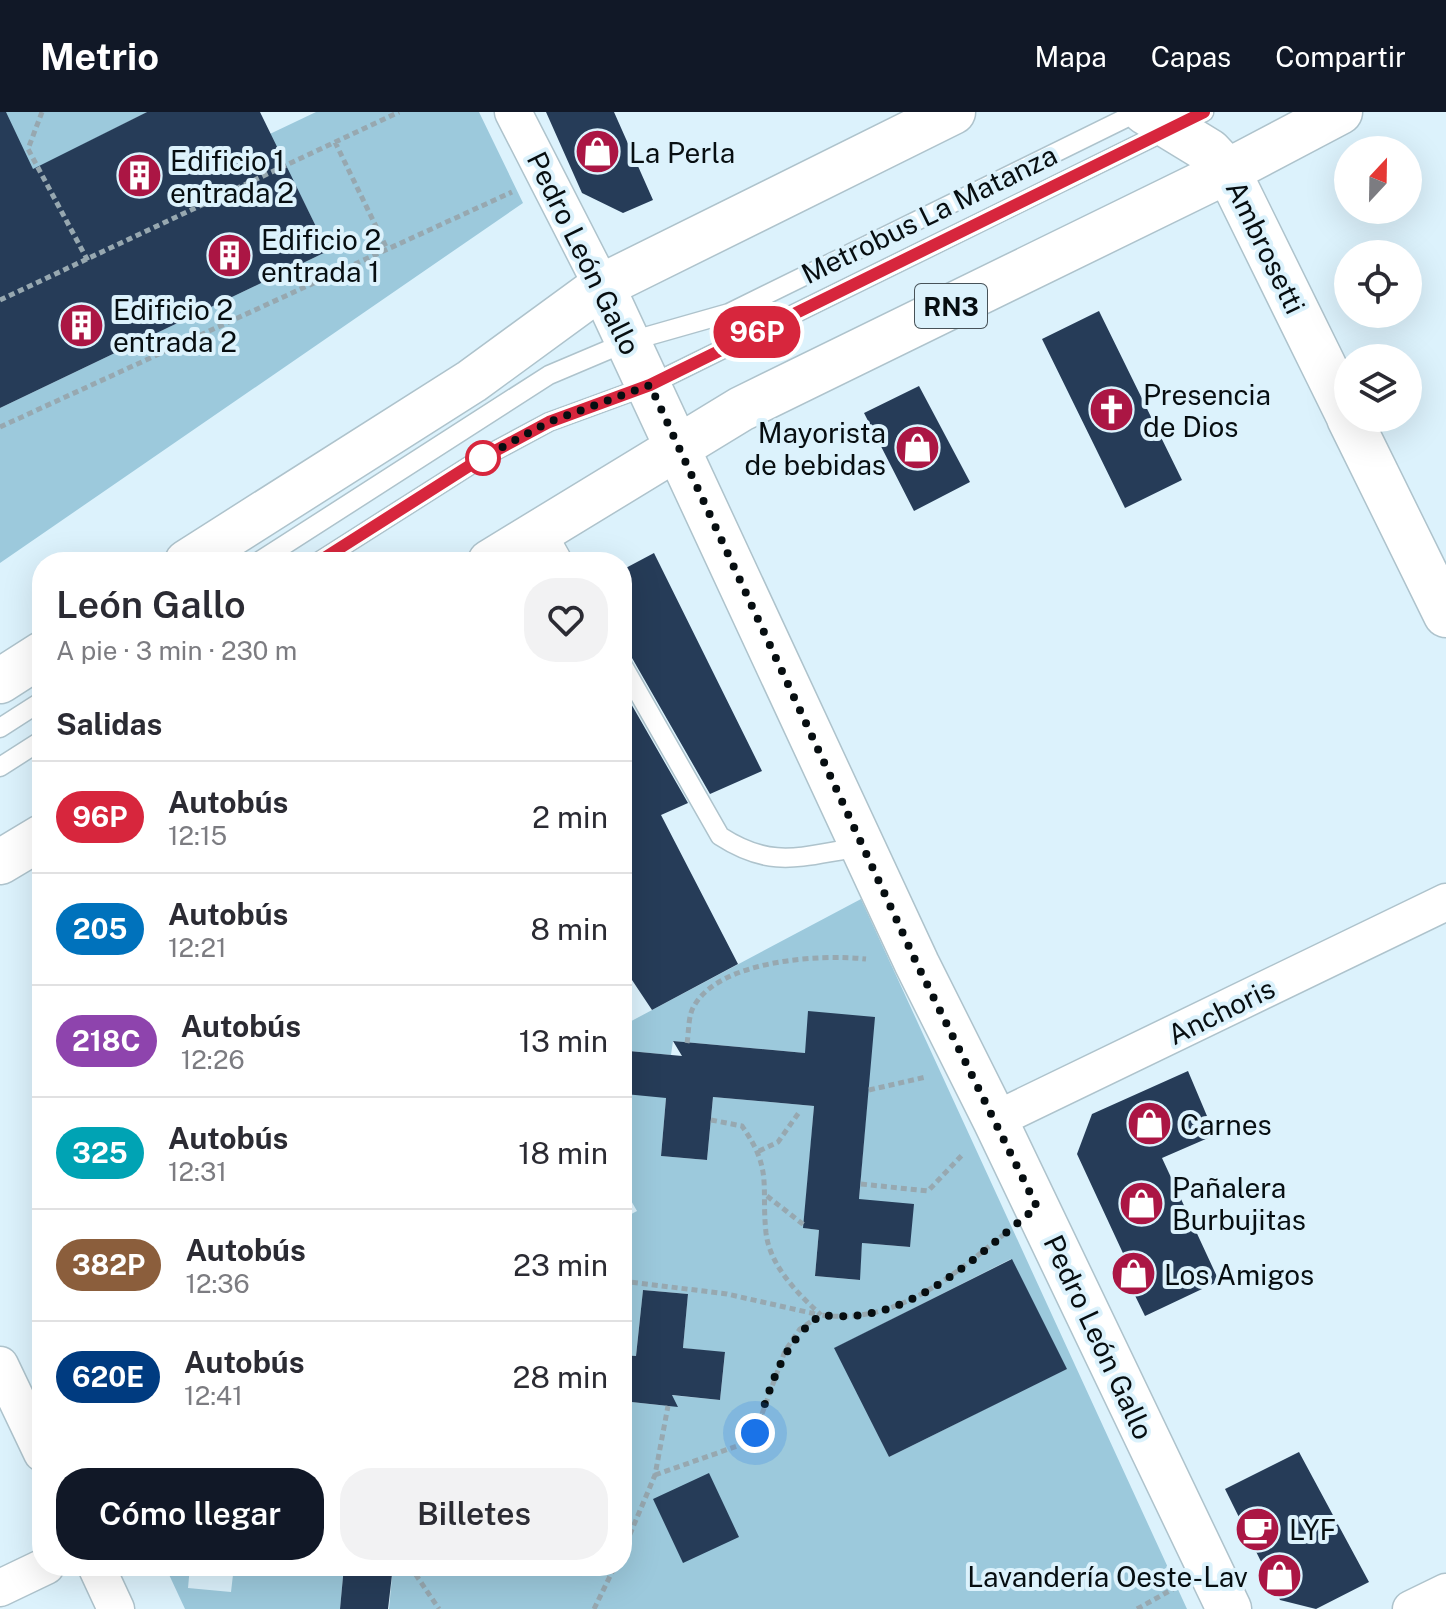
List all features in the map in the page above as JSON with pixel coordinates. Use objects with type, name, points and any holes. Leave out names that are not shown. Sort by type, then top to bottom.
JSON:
[{"type":"main road","points":[[203,552],[472,381],[602,286],[953,112]]},
{"type":"main road","name":"RN3","points":[[528,552],[554,545],[677,447],[741,409],[1228,171],[1340,112]]},
{"type":"main road","name":"Ambrosetti","points":[[1165,116],[1209,151],[1228,171],[1334,386]]},
{"type":"main road","name":"Pedro León Gallo","points":[[602,286],[917,964],[1229,1609]]},
{"type":"main road","name":"Ambrosetti","points":[[1357,432],[1446,615]]},
{"type":"main road","points":[[0,681],[32,660]]},
{"type":"main road","points":[[0,862],[32,843]]},
{"type":"street","name":"Pedro León Gallo","points":[[513,112],[602,286]]},
{"type":"street","name":"Anchoris","points":[[995,1120],[1446,902]]},
{"type":"street","points":[[0,1365],[32,1432]]},
{"type":"street","points":[[0,1588],[32,1573]]},
{"type":"street","points":[[101,1576],[116,1609]]},
{"type":"street","points":[[1411,1609],[1446,1592]]},
{"type":"lane","name":"Metrobus La Matanza","points":[[274,552],[549,375],[627,342],[729,313],[1165,116]]},
{"type":"lane","name":"Metrobus La Matanza","points":[[334,552],[507,444],[549,422],[650,385],[1165,116]]},
{"type":"lane","points":[[632,682],[720,836],[770,860],[862,847]]},
{"type":"lane","points":[[0,728],[32,707]]},
{"type":"lane","points":[[0,767],[32,746]]},
{"type":"path","points":[[42,112],[28,149],[88,261]]},
{"type":"path","points":[[0,300],[399,112]]},
{"type":"path","points":[[335,142],[387,249]]},
{"type":"path","points":[[0,427],[546,176]]},
{"type":"path","points":[[687,1043],[692,1007],[710,989],[734,975],[782,961],[818,958],[847,957],[917,964]]},
{"type":"path","points":[[869,1090],[907,1083],[964,1057]]},
{"type":"path","points":[[759,1151],[778,1142],[800,1111]]},
{"type":"path","points":[[711,1120],[742,1126],[759,1151],[766,1196],[766,1235],[774,1256],[797,1293],[821,1315]]},
{"type":"path","points":[[861,1184],[928,1191],[995,1120]]},
{"type":"path","points":[[766,1196],[804,1225]]},
{"type":"path","points":[[632,1282],[727,1294],[847,1319],[880,1314],[960,1270],[1037,1207]]},
{"type":"path","points":[[655,1475],[740,1445],[755,1433],[785,1351],[800,1329],[821,1315]]},
{"type":"path","points":[[632,1529],[655,1475],[668,1406]]},
{"type":"path","points":[[417,1576],[439,1609]]},
{"type":"path","points":[[594,1609],[610,1576]]},
{"type":"shaded area","points":[[6,112],[147,112],[82,145],[114,208],[316,112],[479,112],[523,203],[0,563],[0,408],[328,251],[294,182],[0,321]]},
{"type":"shaded area","points":[[861,899],[1187,1609],[389,1609],[392,1576],[632,1576],[632,1402],[668,1406],[669,1395],[720,1400],[725,1353],[683,1348],[688,1294],[643,1290],[636,1356],[632,1356],[632,1214],[637,1211],[632,1202],[632,1055],[666,1098],[661,1156],[707,1160],[713,1097],[814,1106],[804,1228],[819,1230],[815,1276],[859,1280],[862,1243],[910,1247],[859,1199],[874,1017],[805,1053],[673,1041],[671,1055],[632,1051],[632,1021]],"holes":[[[1011,1259],[1066,1369],[889,1457],[835,1348]]]},
{"type":"shaded area","points":[[170,1576],[189,1576],[188,1588],[231,1592],[233,1576],[343,1576],[340,1609],[185,1609]]},
{"type":"building","points":[[0,112],[6,112],[33,169],[147,112],[260,112],[328,251],[0,408]]},
{"type":"building","name":"La Perla","points":[[546,112],[614,112],[653,200],[623,213],[582,193]]},
{"type":"building","name":"Presencia de Dios","points":[[1099,311],[1182,480],[1125,508],[1042,339]]},
{"type":"building","name":"Mayorista de bebidas","points":[[919,386],[970,482],[914,511],[864,413]]},
{"type":"building","points":[[654,553],[762,771],[710,794],[632,658],[632,565]]},
{"type":"building","points":[[632,705],[688,803],[661,815],[738,964],[652,1010],[632,980]]},
{"type":"building","points":[[808,1011],[875,1017],[859,1199],[914,1204],[910,1247],[862,1243],[860,1280],[815,1276],[819,1230],[803,1228],[814,1106],[713,1097],[707,1160],[661,1156],[666,1098],[632,1095],[632,1051],[682,1056],[673,1041],[805,1053]]},
{"type":"building","points":[[1188,1071],[1215,1135],[1162,1158],[1219,1281],[1145,1316],[1121,1267],[1128,1264],[1077,1154],[1092,1114]]},
{"type":"building","points":[[1012,1259],[1067,1369],[889,1457],[834,1348]]},
{"type":"building","points":[[643,1290],[688,1294],[683,1348],[725,1352],[720,1400],[672,1395],[678,1407],[632,1402],[632,1356],[636,1356]]},
{"type":"building","points":[[1299,1452],[1369,1582],[1316,1609],[1280,1600],[1225,1489]]},
{"type":"building","points":[[709,1473],[739,1537],[683,1563],[653,1499]]},
{"type":"building","points":[[343,1576],[392,1576],[388,1609],[340,1609]]},
{"type":"bus line","name":"96P","points":[[334,552],[480,459],[549,422],[650,385],[1204,112]]},
{"type":"place","name":"La Perla","points":[[598,152]]},
{"type":"place","name":"Edificio 1 entrada 2","points":[[139,176]]},
{"type":"place","name":"Edificio 2 entrada 1","points":[[230,255]]},
{"type":"place","name":"Edificio 2 entrada 2","points":[[82,325]]},
{"type":"place","name":"Presencia de Dios","points":[[1112,410]]},
{"type":"place","name":"Mayorista de bebidas","points":[[917,448]]},
{"type":"place","name":"Carnes","points":[[1149,1124]]},
{"type":"place","name":"Pañalera Burbujitas","points":[[1141,1203]]},
{"type":"place","name":"Los Amigos","points":[[1133,1274]]},
{"type":"place","name":"LYF","points":[[1258,1529]]},
{"type":"place","name":"Lavandería Oeste-Lav","points":[[1279,1576]]},
{"type":"route","points":[[483,458],[480,459],[549,422],[650,385],[917,964],[1037,1207],[960,1270],[912,1299],[880,1314],[847,1319],[821,1315],[800,1329],[785,1351],[755,1433]]}]
